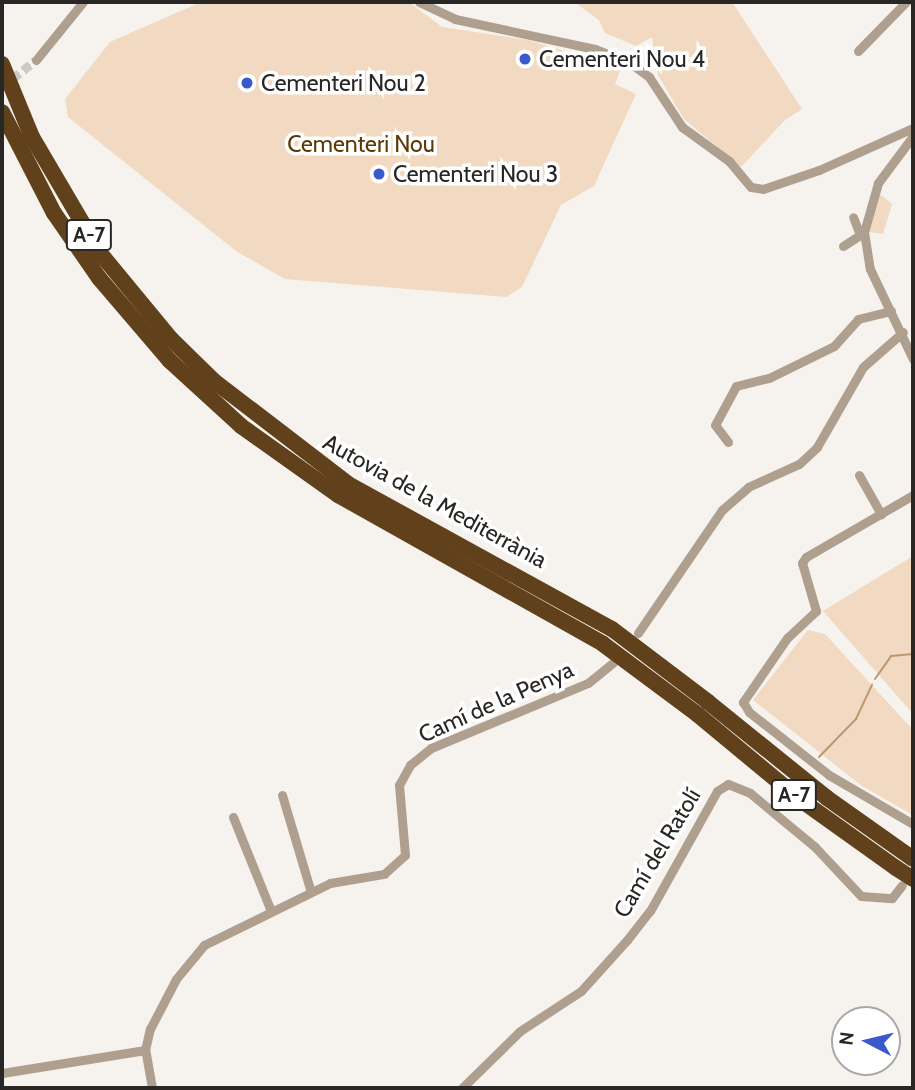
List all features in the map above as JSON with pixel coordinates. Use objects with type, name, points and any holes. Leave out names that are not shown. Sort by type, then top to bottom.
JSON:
[{"type":"highway","name":"Autovia de la Mediterrània","points":[[2,64],[32,137],[100,253],[209,387]]},
{"type":"highway","name":"Autovia de la Mediterrània","points":[[2,112],[54,213],[99,278],[169,360],[209,387],[300,461],[375,517],[608,636],[909,856]]},
{"type":"highway","name":"Autovia de la Mediterrània","points":[[703,708],[798,798],[896,868],[904,885]]},
{"type":"street","points":[[36,60],[83,2]]},
{"type":"street","points":[[419,2],[455,19],[595,49],[630,63],[649,77],[682,127],[729,161],[751,187],[764,189],[819,170],[913,128]]},
{"type":"street","points":[[858,51],[906,2]]},
{"type":"street","points":[[864,245],[871,199],[913,136]]},
{"type":"street","points":[[853,217],[913,359]]},
{"type":"street","points":[[843,246],[860,235]]},
{"type":"street","points":[[728,442],[715,425],[736,386],[769,378],[834,346],[858,319],[891,311]]},
{"type":"street","points":[[638,633],[722,510],[748,487],[799,464],[817,447],[863,367],[903,332]]},
{"type":"street","points":[[859,475],[881,514]]},
{"type":"street","points":[[913,495],[806,557],[802,563],[816,611],[786,638],[743,702],[749,712],[829,775],[913,824]]},
{"type":"street","name":"Camí de la Penya","points":[[145,1050],[165,997],[204,945],[330,883],[384,874],[405,855],[399,785],[410,765],[431,748],[588,683],[613,663]]},
{"type":"street","name":"Camí del Ratolí","points":[[462,1088],[520,1031],[581,991],[627,940],[650,911],[717,791],[728,784],[744,789],[815,847],[861,896],[879,900],[904,885]]},
{"type":"street","points":[[282,795],[311,892]]},
{"type":"street","points":[[233,817],[271,911]]},
{"type":"street","points":[[2,1073],[145,1050],[152,1088]]},
{"type":"green space","name":"Cementeri Nou","points":[[201,2],[409,2],[442,27],[528,40],[621,68],[615,84],[636,94],[594,186],[561,205],[522,287],[506,297],[285,279],[236,251],[68,117],[65,99],[110,42]]},
{"type":"green space","points":[[574,2],[732,2],[802,109],[785,120],[741,167],[684,119],[658,75],[652,37],[636,46],[605,33],[599,20]]},
{"type":"green space","points":[[876,191],[892,204],[883,234],[869,232]]},
{"type":"green space","points":[[913,556],[913,714],[823,611]]},
{"type":"green space","points":[[808,630],[825,634],[913,730],[913,815],[862,786],[753,700]]},
{"type":"waterway","points":[[875,679],[891,656],[913,654]]},
{"type":"waterway","points":[[819,757],[856,719],[872,685]]},
{"type":"tunnel","points":[[2,87],[36,60]]},
{"type":"place","name":"Cementeri Nou 4","points":[[525,59]]},
{"type":"place","name":"Cementeri Nou 2","points":[[247,83]]},
{"type":"place","name":"Cementeri Nou 3","points":[[379,174]]}]
